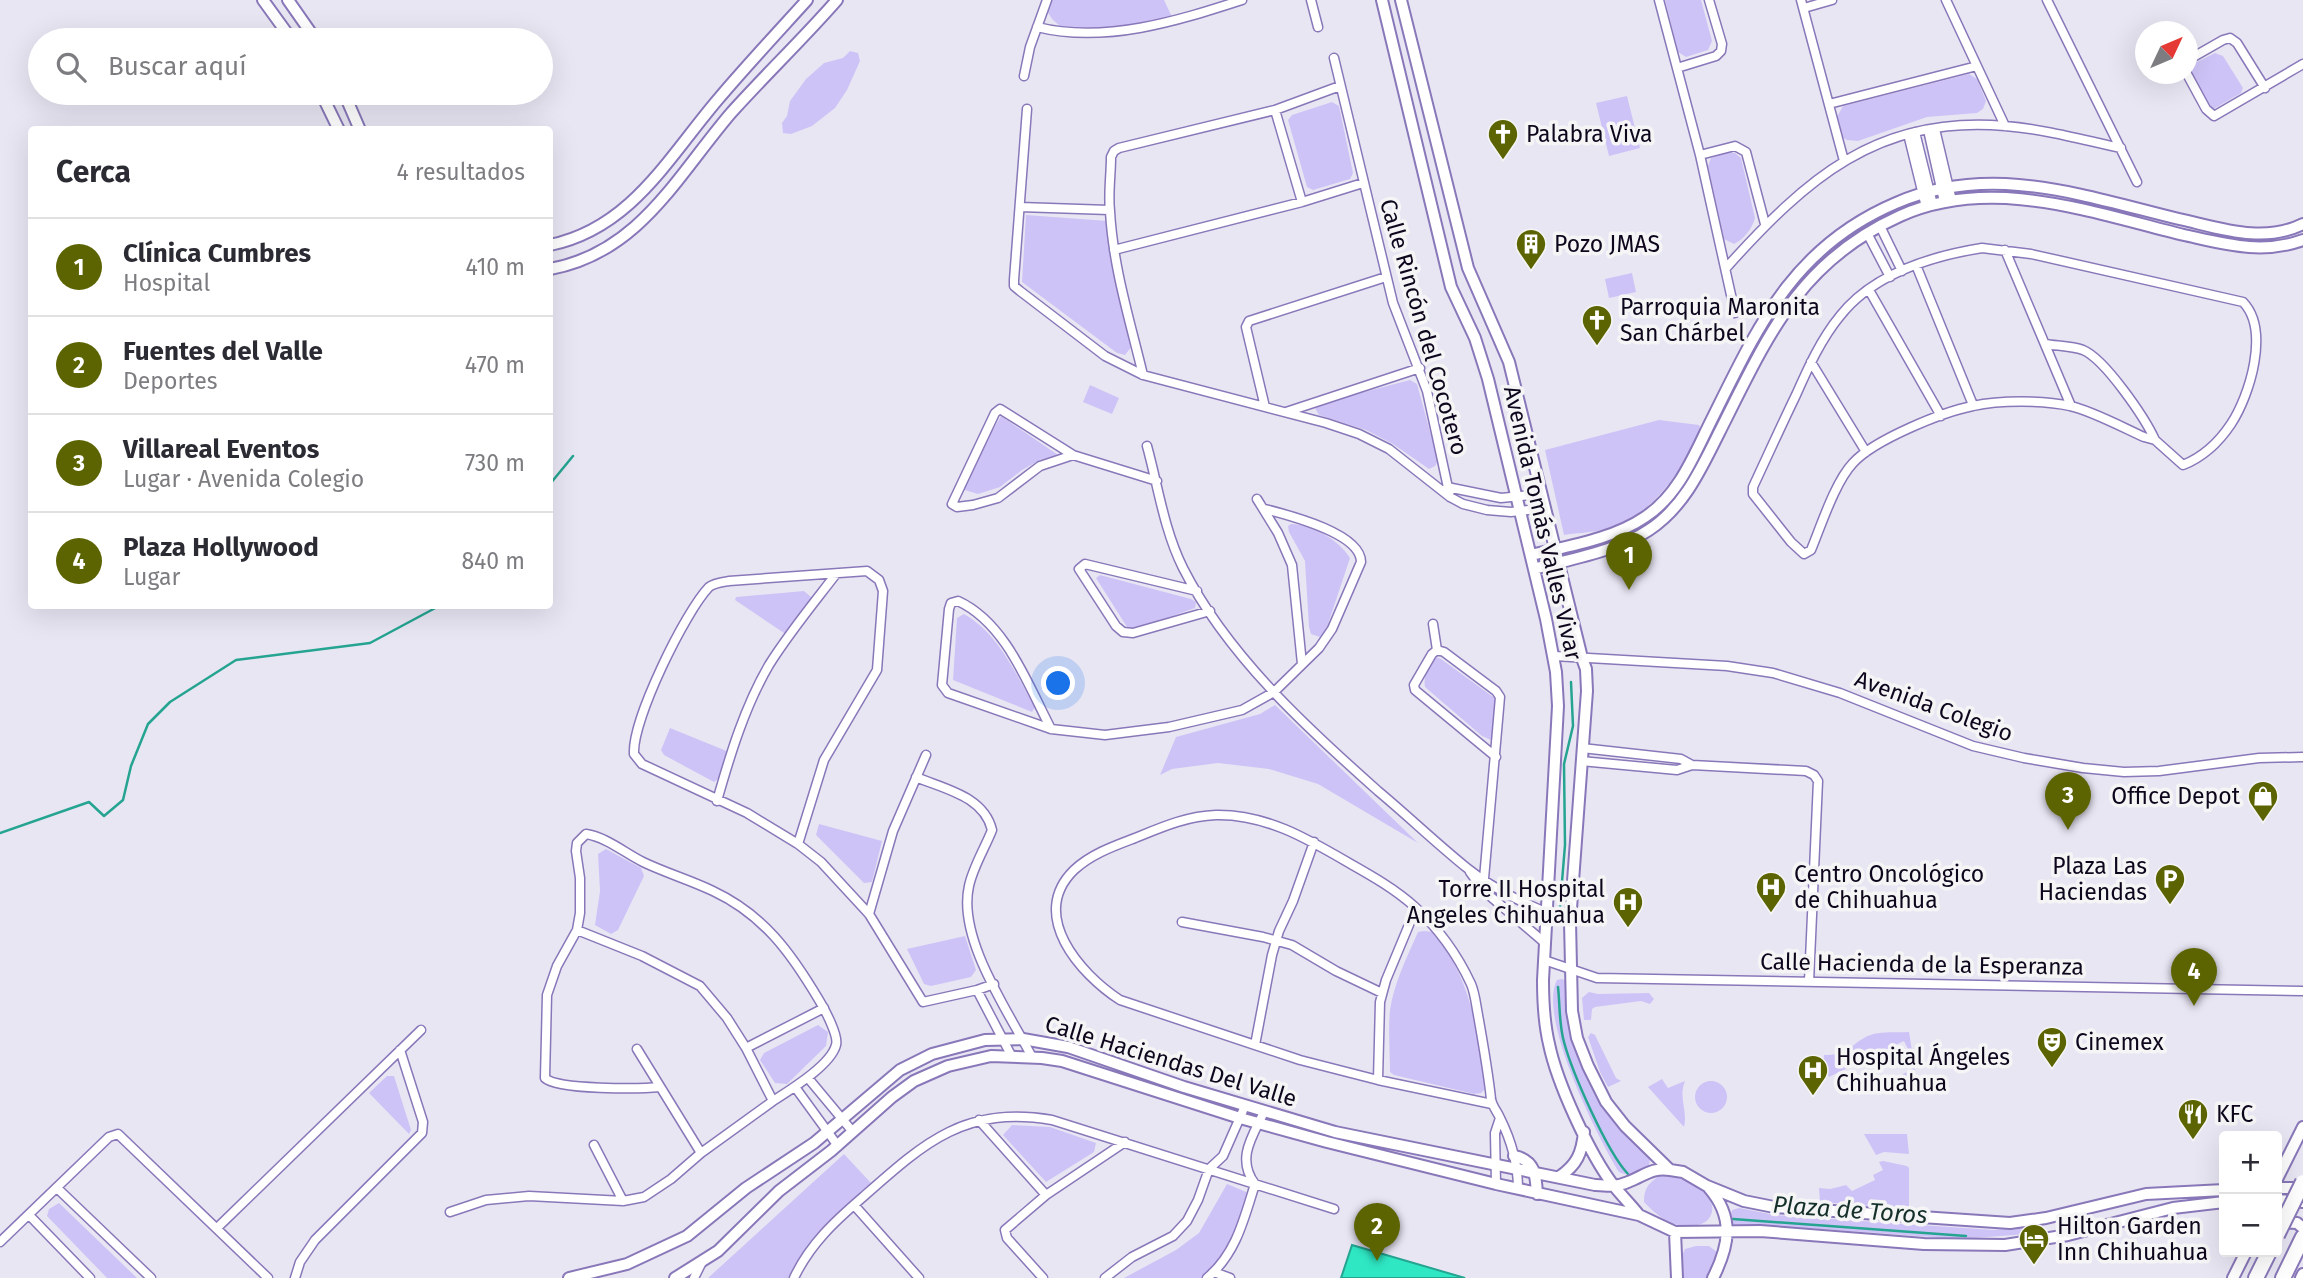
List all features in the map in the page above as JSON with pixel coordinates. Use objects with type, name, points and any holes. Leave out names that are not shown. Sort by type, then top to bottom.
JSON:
[{"type":"highway","points":[[2282,1225],[2303,1182]]},
{"type":"highway","points":[[2283,1278],[2303,1237]]},
{"type":"highway","points":[[2256,1278],[2266,1257]]},
{"type":"main road","points":[[263,0],[283,28]]},
{"type":"main road","points":[[288,0],[308,28]]},
{"type":"main road","points":[[553,244],[601,227],[630,205],[719,98],[807,0]]},
{"type":"main road","points":[[553,268],[595,254],[639,225],[669,192],[732,112],[837,0]]},
{"type":"main road","name":"Avenida Tomás Valles Vivar","points":[[1382,0],[1451,288],[1480,354],[1518,498],[1554,656],[1558,706],[1543,1015],[1549,1046],[1560,1080],[1584,1132],[1614,1186],[1639,1215]]},
{"type":"main road","name":"Avenida Tomás Valles Vivar","points":[[1401,0],[1468,268],[1509,362],[1586,669],[1570,922],[1569,969],[1575,1031],[1597,1086],[1625,1126],[1670,1170]]},
{"type":"main road","points":[[719,98],[732,112]]},
{"type":"main road","points":[[327,105],[337,126]]},
{"type":"main road","points":[[349,105],[358,126]]},
{"type":"main road","points":[[1531,555],[1621,530],[1657,508],[1680,481],[1773,305],[1806,262],[1863,218],[1935,189],[1988,182],[2028,185],[2249,234],[2285,231],[2303,224]]},
{"type":"main road","points":[[1534,569],[1627,541],[1666,516],[1692,486],[1794,296],[1828,261],[1867,233],[1900,216],[1939,204],[1998,197],[2037,201],[2241,247],[2277,248],[2303,240]]},
{"type":"main road","name":"Calle Haciendas Del Valle","points":[[569,1278],[627,1264],[687,1236],[746,1188],[814,1143],[883,1083],[918,1060],[951,1047],[985,1040],[1023,1039],[1069,1047],[1264,1112],[1355,1136],[1496,1159],[1518,1169],[1614,1186]]},
{"type":"main road","name":"Calle Haciendas Del Valle","points":[[675,1278],[718,1251],[779,1191],[838,1146],[892,1097],[928,1073],[975,1058],[1011,1055],[1062,1062],[1240,1118],[1537,1194],[1639,1215]]},
{"type":"main road","points":[[2282,1169],[2303,1127]]},
{"type":"main road","points":[[1559,1177],[1574,1165],[1580,1156],[1584,1132]]},
{"type":"main road","points":[[1514,1156],[1527,1161],[1535,1172],[1537,1194]]},
{"type":"main road","points":[[1614,1186],[1630,1182],[1653,1170],[1670,1170],[1691,1175],[1707,1186],[1744,1201],[1774,1207],[2010,1223],[2146,1194],[2219,1190]]},
{"type":"main road","points":[[1707,1186],[1719,1202],[1727,1231],[1724,1256],[1713,1278]]},
{"type":"main road","points":[[2282,1188],[2303,1188]]},
{"type":"main road","points":[[2282,1200],[2303,1202]]},
{"type":"main road","points":[[1639,1215],[1675,1232],[1806,1234],[1924,1244],[2005,1245],[2068,1234],[2173,1208],[2219,1202]]},
{"type":"main road","points":[[2211,1203],[2219,1206]]},
{"type":"main road","points":[[2282,1222],[2297,1223],[2303,1228]]},
{"type":"main road","points":[[1675,1232],[1677,1278]]},
{"type":"main road","points":[[2233,1278],[2244,1257]]},
{"type":"street","points":[[1024,76],[1047,0]]},
{"type":"street","points":[[1037,27],[1066,33],[1118,32],[1242,0]]},
{"type":"street","points":[[1311,0],[1318,27]]},
{"type":"street","points":[[1659,0],[1700,155],[1735,313]]},
{"type":"street","points":[[1677,68],[1716,56],[1721,51],[1722,44],[1709,0]]},
{"type":"street","points":[[1832,0],[1802,4],[1844,161]]},
{"type":"street","points":[[1946,0],[2005,126]]},
{"type":"street","points":[[2047,0],[2137,181]]},
{"type":"street","points":[[2198,54],[2230,38],[2237,43],[2265,88]]},
{"type":"street","name":"Calle Rincón del Cocotero","points":[[1334,58],[1386,277],[1400,324],[1420,368],[1434,418],[1446,490]]},
{"type":"street","points":[[2193,84],[2206,109],[2214,116],[2303,64]]},
{"type":"street","points":[[1829,104],[1977,66]]},
{"type":"street","points":[[1143,375],[1114,250],[1110,210],[1111,158],[1116,149],[1275,110],[1340,86]]},
{"type":"street","points":[[1027,109],[1014,286],[1105,356],[1143,375],[1286,412],[1376,441],[1463,503],[1487,510],[1521,512],[1545,508]]},
{"type":"street","points":[[1275,110],[1302,202]]},
{"type":"street","points":[[1726,268],[1765,224],[1844,161],[1868,147],[1911,133],[1975,125],[2005,126],[2121,148]]},
{"type":"street","points":[[1931,129],[1937,155],[1935,189],[1939,204]]},
{"type":"street","points":[[1911,133],[1918,159],[1935,189],[1939,204]]},
{"type":"street","points":[[1700,155],[1735,146],[1746,152],[1765,224]]},
{"type":"street","points":[[1918,159],[1937,155]]},
{"type":"street","points":[[1114,250],[1302,202],[1363,183]]},
{"type":"street","points":[[1020,207],[1110,210]]},
{"type":"street","points":[[1880,226],[1902,271]]},
{"type":"street","points":[[1867,233],[1890,277]]},
{"type":"street","points":[[2045,344],[2083,350],[2095,358],[2115,379],[2149,426],[2155,440],[2183,465],[2197,459],[2210,448],[2232,423],[2255,361],[2256,340],[2249,308],[2235,299],[2005,250],[1969,250],[1916,265],[1868,290],[1841,314],[1811,362],[1753,487],[1753,494],[1791,542],[1804,554],[1811,550],[1847,471],[1866,452],[1941,416],[1973,405],[2016,403],[2071,406],[2155,440]]},
{"type":"street","points":[[2005,250],[2071,406]]},
{"type":"street","points":[[1916,265],[1973,405]]},
{"type":"street","points":[[1265,407],[1246,327],[1249,321],[1386,277]]},
{"type":"street","points":[[1868,290],[1941,416]]},
{"type":"street","points":[[1811,362],[1866,452]]},
{"type":"street","points":[[1286,412],[1420,368]]},
{"type":"street","points":[[1073,455],[1040,466],[998,498],[973,505],[957,507],[952,504],[997,410],[1004,410],[1073,455],[1157,481]]},
{"type":"street","points":[[1147,446],[1167,529],[1184,570],[1235,648],[1274,692],[1324,742],[1468,869],[1521,901],[1570,922]]},
{"type":"street","points":[[1446,490],[1488,497],[1518,498],[1542,494]]},
{"type":"street","points":[[1487,510],[1488,497]]},
{"type":"street","points":[[1257,499],[1265,509],[1292,565],[1302,664]]},
{"type":"street","points":[[1051,729],[1001,639],[978,613],[958,601],[951,603],[946,634],[943,690],[1051,729],[1105,734],[1169,727],[1242,710],[1274,692],[1319,648],[1332,629],[1362,558],[1356,549],[1329,529],[1265,509]]},
{"type":"street","points":[[1197,591],[1085,564],[1079,569],[1116,626],[1123,632],[1133,633],[1210,611]]},
{"type":"street","points":[[798,844],[824,760],[877,670],[883,591],[879,580],[867,571],[729,581],[712,585],[664,662],[635,735],[634,754],[642,764],[747,813],[798,844],[821,862],[869,915],[923,1002],[994,984]]},
{"type":"street","points":[[717,801],[737,738],[768,667],[799,621],[836,574]]},
{"type":"street","points":[[1433,624],[1437,650]]},
{"type":"street","points":[[1483,890],[1496,757],[1501,700],[1499,694],[1444,652],[1437,650],[1432,653],[1414,685],[1415,690],[1496,757]]},
{"type":"street","name":"Avenida Colegio","points":[[1554,656],[1727,666],[1773,673],[1840,693],[1973,746],[2083,768],[2123,772],[2159,771],[2259,758],[2303,757]]},
{"type":"street","points":[[1582,748],[1681,759],[1692,765]]},
{"type":"street","points":[[869,915],[892,831],[926,755]]},
{"type":"street","points":[[1581,761],[1677,770],[1692,765],[1806,771],[1814,775],[1818,781],[1809,982]]},
{"type":"street","points":[[916,777],[977,804],[990,821],[992,830],[969,885],[968,924],[994,984],[1032,1057]]},
{"type":"street","points":[[1492,1104],[1300,1060],[1131,1005],[1110,993],[1075,961],[1063,942],[1058,914],[1059,893],[1073,871],[1085,861],[1110,848],[1186,819],[1217,815],[1262,821],[1314,842],[1381,882],[1416,908],[1446,943],[1472,986],[1492,1104],[1500,1118],[1518,1169],[1518,1189]]},
{"type":"street","points":[[450,1212],[486,1200],[529,1196],[623,1201],[644,1196],[808,1078],[829,1056],[836,1044],[824,1008],[792,956],[772,931],[735,902],[711,890],[645,863],[591,834],[581,836],[577,843],[580,913],[577,930],[557,966],[547,995],[545,1078],[548,1082],[572,1085],[641,1089],[660,1087]]},
{"type":"street","points":[[1255,1045],[1277,940],[1314,842]]},
{"type":"street","points":[[1468,869],[1483,890],[1545,943]]},
{"type":"street","points":[[1511,914],[1521,901]]},
{"type":"street","points":[[1378,1080],[1378,1013],[1382,993],[1416,908]]},
{"type":"street","points":[[1182,922],[1293,945],[1336,971],[1382,993]]},
{"type":"street","points":[[577,930],[642,956],[700,986],[715,1001],[746,1048],[773,1101]]},
{"type":"street","name":"Calle Hacienda de la Esperanza","points":[[1544,960],[1597,978],[2303,991]]},
{"type":"street","points":[[976,990],[1011,1055]]},
{"type":"street","points":[[746,1048],[824,1008]]},
{"type":"street","points":[[217,1228],[421,1030]]},
{"type":"street","points":[[637,1049],[701,1153]]},
{"type":"street","points":[[295,1278],[300,1262],[316,1240],[422,1133],[423,1122],[400,1050]]},
{"type":"street","points":[[808,1078],[853,1132]]},
{"type":"street","points":[[795,1087],[838,1146]]},
{"type":"street","points":[[1105,1278],[1132,1257],[1162,1242],[1180,1229],[1198,1200],[1209,1168],[1223,1156],[1245,1106]]},
{"type":"street","points":[[1255,1184],[1246,1173],[1245,1165],[1247,1151],[1264,1112]]},
{"type":"street","points":[[794,1278],[812,1247],[853,1205],[925,1145],[945,1133],[979,1120],[1020,1115],[1036,1117],[1125,1142],[1334,1209]]},
{"type":"street","points":[[1496,1184],[1496,1133],[1500,1118]]},
{"type":"street","points":[[979,1120],[1046,1195]]},
{"type":"street","points":[[0,1242],[109,1137],[118,1134],[268,1278]]},
{"type":"street","points":[[1043,1278],[1004,1234],[1008,1226],[1046,1195],[1125,1142]]},
{"type":"street","points":[[594,1145],[623,1201]]},
{"type":"street","points":[[1496,1159],[1514,1156]]},
{"type":"street","points":[[1210,1275],[1233,1248],[1255,1184]]},
{"type":"street","points":[[57,1188],[151,1278]]},
{"type":"street","points":[[853,1205],[919,1278]]},
{"type":"street","points":[[29,1215],[90,1278]]},
{"type":"street","points":[[694,1278],[702,1262]]},
{"type":"street","points":[[1210,1275],[1230,1278]]},
{"type":"shaded area","points":[[1050,0],[1164,0],[1172,17],[1140,28],[1061,27],[1047,11]]},
{"type":"shaded area","points":[[1665,0],[1701,0],[1712,41],[1708,50],[1686,57],[1678,52]]},
{"type":"shaded area","points":[[850,51],[858,53],[860,61],[847,90],[835,108],[812,126],[791,134],[783,133],[782,123],[787,116],[790,101],[806,79],[824,63],[843,58]]},
{"type":"shaded area","points":[[2215,53],[2223,56],[2243,88],[2241,93],[2212,110],[2207,108],[2195,84],[2198,84],[2198,62]]},
{"type":"shaded area","points":[[1969,74],[1977,79],[1986,101],[1983,109],[1977,113],[1927,117],[1858,141],[1841,137],[1837,117],[1843,106]]},
{"type":"shaded area","points":[[1627,96],[1640,148],[1609,156],[1596,103]]},
{"type":"shaded area","points":[[1332,102],[1339,106],[1353,173],[1350,179],[1313,190],[1307,187],[1288,120],[1292,115]]},
{"type":"shaded area","points":[[1727,152],[1735,153],[1741,158],[1755,218],[1747,233],[1734,244],[1724,239],[1708,166],[1711,158]]},
{"type":"shaded area","points":[[1026,215],[1108,221],[1132,346],[1125,355],[1117,353],[1022,282]]},
{"type":"shaded area","points":[[1632,273],[1636,292],[1609,298],[1605,279]]},
{"type":"shaded area","points":[[1410,380],[1417,384],[1438,461],[1429,469],[1393,444],[1366,430],[1319,415],[1315,408],[1318,404]]},
{"type":"shaded area","points":[[1090,385],[1119,398],[1112,414],[1083,402]]},
{"type":"shaded area","points":[[1001,416],[1058,455],[1040,460],[1000,487],[978,494],[958,488]]},
{"type":"shaded area","points":[[1659,420],[1699,425],[1702,433],[1673,479],[1649,505],[1620,524],[1597,531],[1564,535],[1545,450]]},
{"type":"shaded area","points":[[1291,524],[1324,534],[1350,558],[1325,633],[1320,637],[1311,634],[1309,627],[1305,561],[1289,532],[1288,526]]},
{"type":"shaded area","points":[[1100,575],[1191,599],[1196,602],[1195,608],[1137,629],[1127,627],[1096,578]]},
{"type":"shaded area","points":[[804,591],[811,597],[810,604],[787,635],[735,600],[736,597]]},
{"type":"shaded area","points":[[964,614],[997,643],[1035,707],[1032,712],[953,680],[957,618]]},
{"type":"shaded area","points":[[1436,657],[1496,699],[1495,736],[1491,740],[1482,736],[1425,687],[1427,670]]},
{"type":"shaded area","points":[[1275,705],[1418,843],[1318,784],[1269,769],[1218,763],[1172,769],[1160,775],[1176,737],[1260,714]]},
{"type":"shaded area","points":[[670,728],[729,752],[718,779],[714,782],[664,755],[661,750]]},
{"type":"shaded area","points":[[819,824],[882,841],[872,882],[864,883],[816,835]]},
{"type":"shaded area","points":[[606,849],[641,868],[644,876],[618,930],[611,934],[595,925],[600,891],[598,854]]},
{"type":"shaded area","points":[[1418,932],[1434,932],[1446,949],[1471,1006],[1486,1088],[1481,1093],[1474,1094],[1390,1072],[1389,1026],[1392,1000],[1401,970]]},
{"type":"shaded area","points":[[965,936],[976,970],[971,977],[931,986],[924,984],[907,949]]},
{"type":"shaded area","points":[[1557,980],[1566,981],[1586,1067],[1650,1159],[1649,1166],[1635,1173],[1619,1172],[1585,1106],[1562,1048],[1555,1021],[1553,997]]},
{"type":"shaded area","points":[[1589,992],[1649,993],[1654,999],[1650,1004],[1641,1001],[1595,1007],[1592,1009],[1591,1020],[1584,1020],[1582,998]]},
{"type":"shaded area","points":[[818,1025],[828,1032],[826,1046],[787,1084],[775,1083],[760,1060],[764,1053]]},
{"type":"shaded area","points":[[1909,1032],[1916,1076],[1915,1082],[1907,1089],[1867,1092],[1913,1069],[1907,1058],[1911,1055],[1904,1041],[1829,1077],[1823,1065],[1824,1055],[1842,1052],[1869,1035]]},
{"type":"shaded area","points":[[1591,1033],[1595,1035],[1616,1078],[1621,1081],[1608,1087],[1588,1037]]},
{"type":"shaded area","points":[[387,1076],[394,1076],[411,1130],[409,1134],[369,1093]]},
{"type":"shaded area","points":[[1662,1079],[1668,1088],[1685,1081],[1682,1093],[1684,1127],[1648,1087]]},
{"type":"shaded area","points":[[1711,1081],[1722,1086],[1727,1097],[1722,1108],[1711,1113],[1700,1108],[1695,1097],[1700,1086]]},
{"type":"shaded area","points":[[1012,1125],[1050,1127],[1096,1143],[1094,1152],[1046,1182],[1003,1135]]},
{"type":"shaded area","points":[[1864,1134],[1907,1134],[1909,1154],[1884,1152],[1876,1155]]},
{"type":"shaded area","points":[[844,1154],[871,1183],[814,1239],[789,1278],[708,1278]]},
{"type":"shaded area","points":[[1879,1162],[1909,1168],[1909,1207],[1906,1209],[1820,1202],[1819,1188],[1830,1189],[1846,1185],[1852,1191],[1875,1180],[1873,1175],[1883,1170]]},
{"type":"shaded area","points":[[1659,1176],[1671,1176],[1696,1186],[1708,1196],[1712,1210],[1710,1217],[1695,1226],[1682,1226],[1659,1216],[1644,1202],[1647,1187]]},
{"type":"shaded area","points":[[1227,1184],[1251,1194],[1233,1245],[1215,1269],[1203,1278],[1124,1278],[1176,1250],[1199,1233]]},
{"type":"shaded area","points":[[59,1203],[137,1278],[107,1278],[47,1216],[49,1209]]},
{"type":"shaded area","points":[[1739,1208],[1775,1215],[1994,1230],[2038,1226],[2042,1229],[2040,1233],[1961,1239],[1806,1228],[1733,1227],[1729,1222],[1732,1210]]},
{"type":"shaded area","points":[[1352,1245],[1465,1278],[1341,1278]]},
{"type":"shaded area","points":[[1709,1246],[1717,1252],[1718,1261],[1706,1278],[1681,1278],[1682,1255],[1685,1249]]},
{"type":"waterway","points":[[553,480],[573,456]]},
{"type":"waterway","points":[[0,833],[89,802],[104,816],[123,800],[131,766],[148,724],[170,702],[236,660],[370,643],[433,609]]},
{"type":"waterway","name":"Plaza de Toros","points":[[1560,906],[1565,845],[1564,764],[1573,726],[1571,682]]},
{"type":"waterway","name":"Plaza de Toros","points":[[1558,987],[1562,1035],[1574,1072],[1610,1148],[1628,1174]]},
{"type":"waterway","name":"Plaza de Toros","points":[[1733,1219],[1966,1236]]},
{"type":"place","name":"Palabra Viva","points":[[1503,161]]},
{"type":"place","name":"Pozo JMAS","points":[[1531,271]]},
{"type":"place","name":"Parroquia Maronita San Chárbel","points":[[1597,347]]},
{"type":"place","name":"Clínica Cumbres","points":[[1629,590]]},
{"type":"place","name":"Office Depot","points":[[2263,823]]},
{"type":"place","name":"Villareal Eventos","points":[[2068,830]]},
{"type":"place","name":"Plaza Las Haciendas","points":[[2170,906]]},
{"type":"place","name":"Centro Oncológico de Chihuahua","points":[[1771,914]]},
{"type":"place","name":"Torre II Hospital Angeles Chihuahua","points":[[1628,929]]},
{"type":"place","name":"Plaza Hollywood","points":[[2194,1006]]},
{"type":"place","name":"Cinemex","points":[[2052,1069]]},
{"type":"place","name":"Hospital Ángeles Chihuahua","points":[[1813,1097]]},
{"type":"place","name":"KFC","points":[[2193,1141]]},
{"type":"place","name":"Fuentes del Valle","points":[[1377,1261]]},
{"type":"place","name":"Hilton Garden Inn Chihuahua","points":[[2034,1266]]}]
